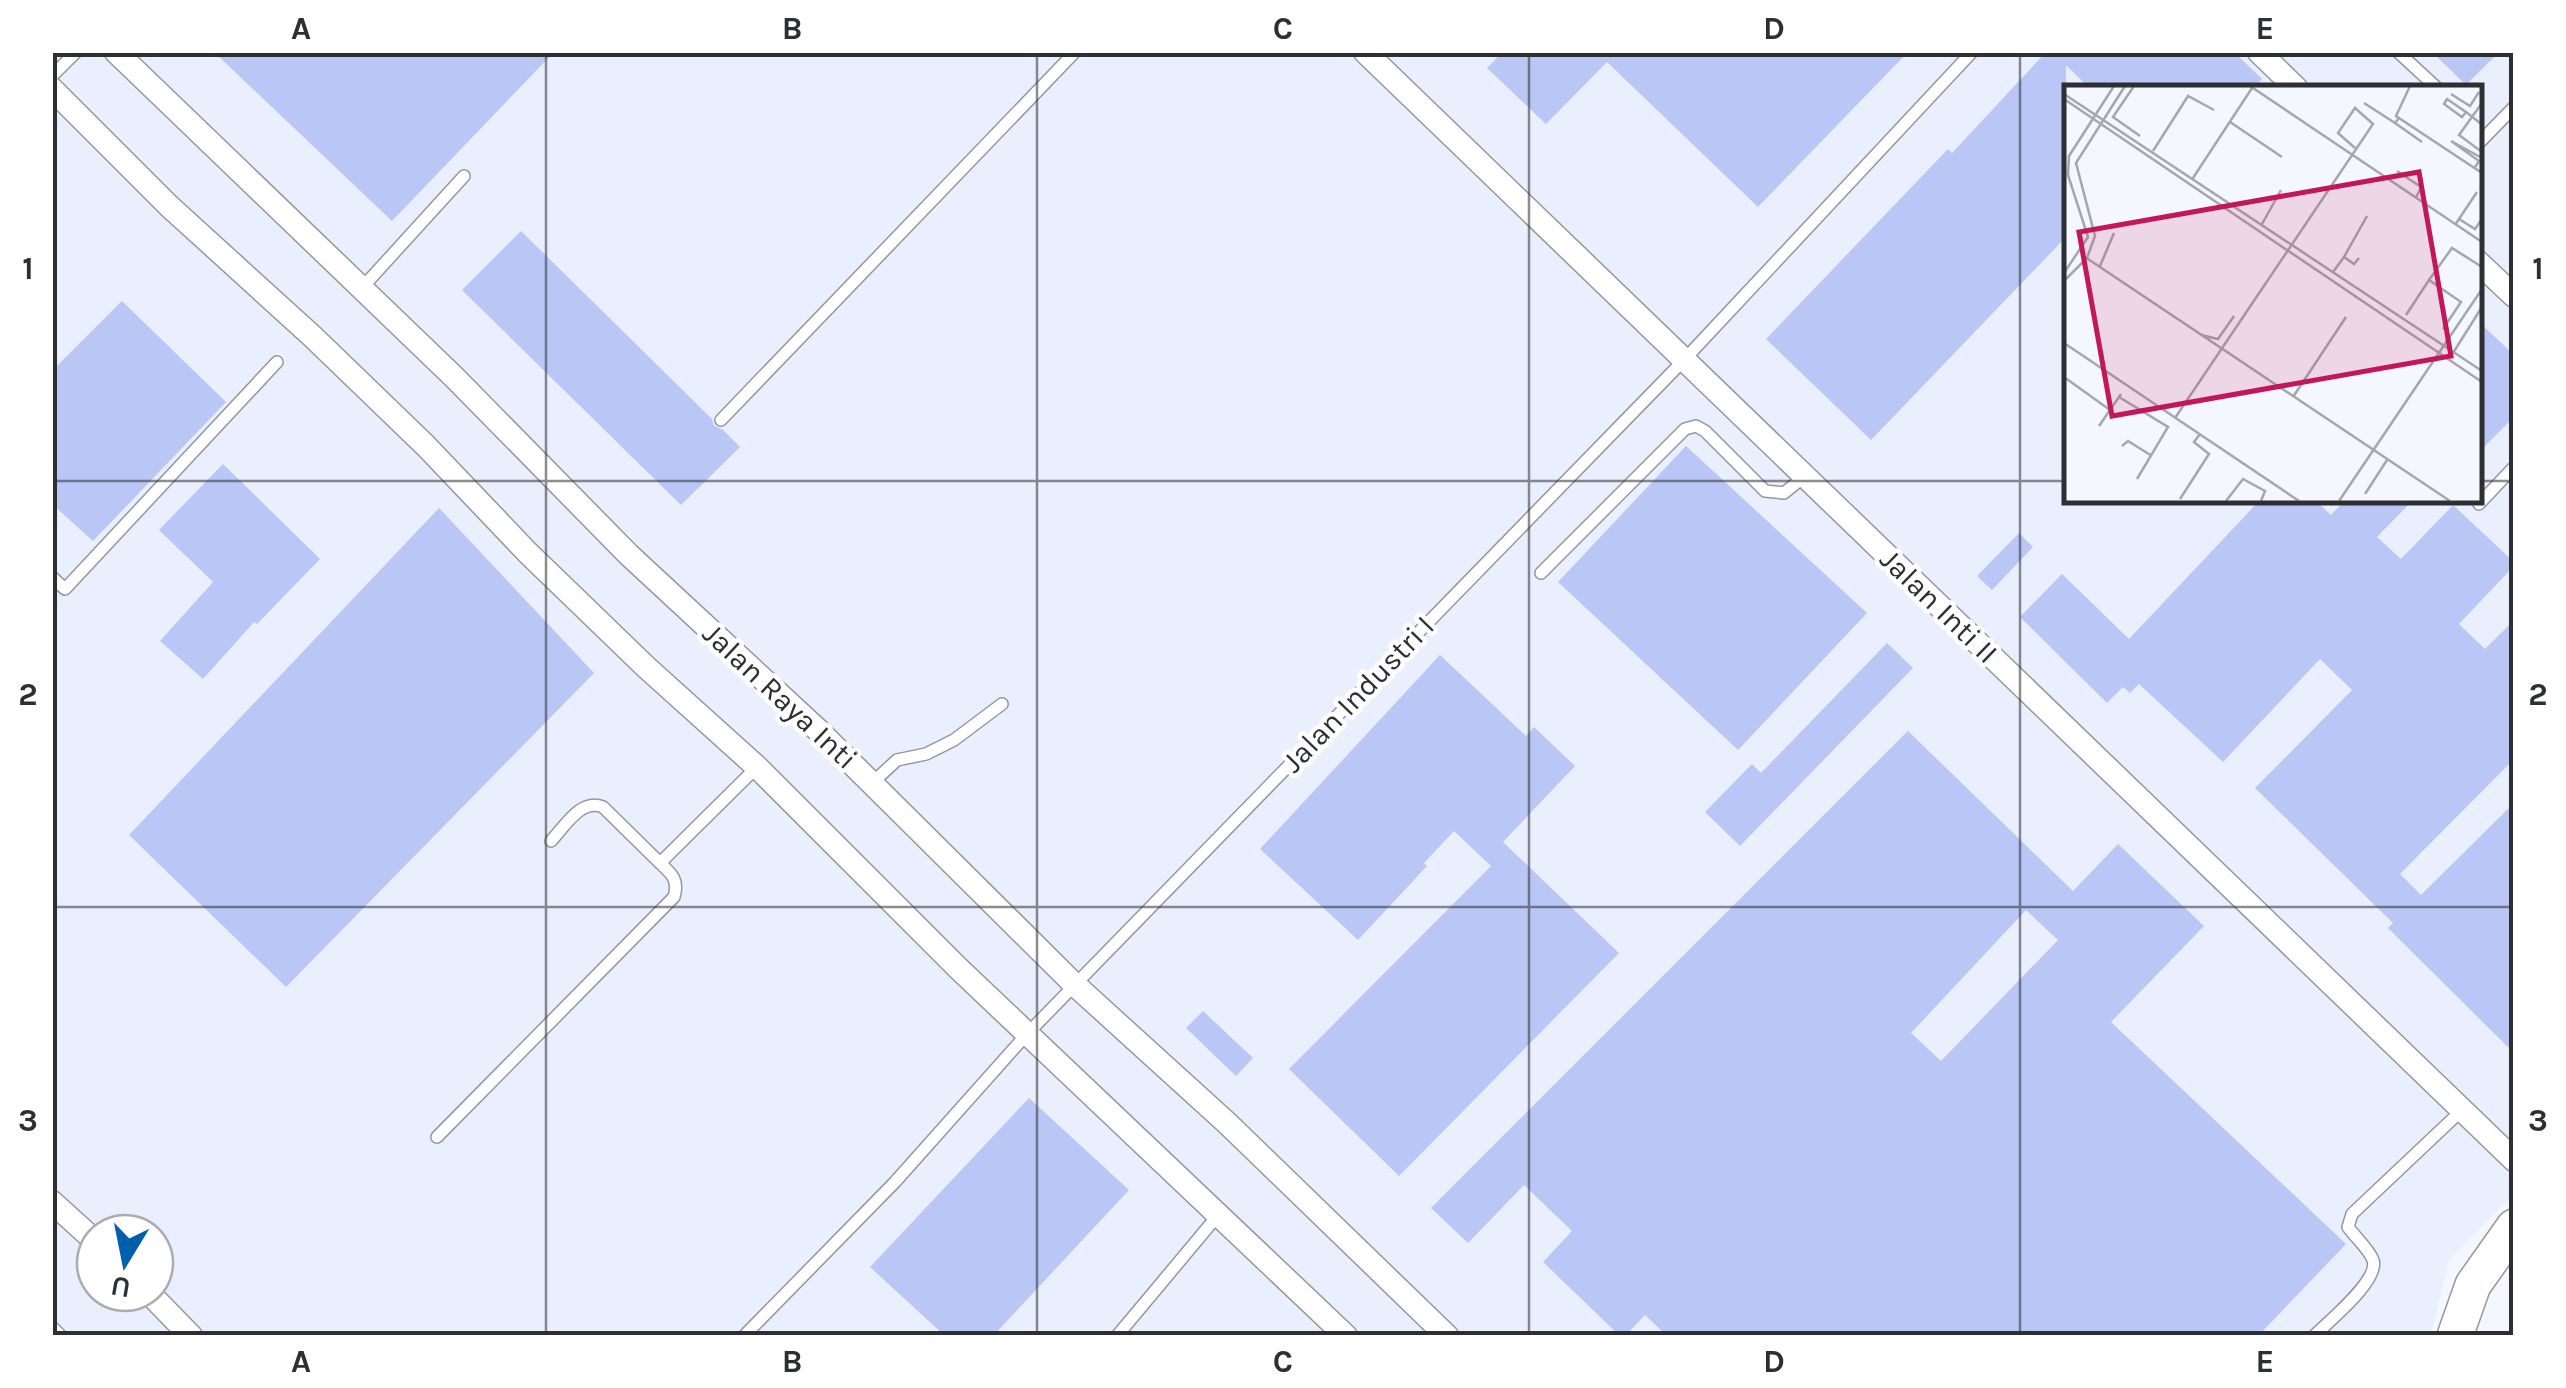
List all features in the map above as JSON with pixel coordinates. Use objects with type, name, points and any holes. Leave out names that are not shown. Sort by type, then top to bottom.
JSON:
[{"type":"main road","points":[[2455,1336],[2473,1284],[2514,1227]]},
{"type":"street","name":"Jalan Raya Inti","points":[[116,52],[454,377],[629,555],[764,677],[1075,986],[1251,1146],[1448,1336]]},
{"type":"street","name":"Jalan Inti II","points":[[1365,52],[2514,1160]]},
{"type":"street","points":[[2259,52],[2293,85]]},
{"type":"street","points":[[52,89],[169,206],[397,418],[620,642],[757,767],[1027,1034],[1346,1336]]},
{"type":"street","points":[[2483,274],[2514,296]]},
{"type":"street","points":[[54,1207],[75,1225]]},
{"type":"street","points":[[169,1313],[191,1336]]},
{"type":"lane","points":[[52,76],[76,52]]},
{"type":"lane","points":[[721,420],[1075,52]]},
{"type":"lane","name":"Jalan Industri I","points":[[744,1336],[895,1182],[1027,1034],[1684,360],[1972,52]]},
{"type":"lane","points":[[2398,52],[2435,85]]},
{"type":"lane","points":[[2481,141],[2514,106]]},
{"type":"lane","points":[[2481,127],[2489,134]]},
{"type":"lane","points":[[361,289],[464,176]]},
{"type":"lane","points":[[52,602],[277,362]]},
{"type":"lane","points":[[1541,573],[1686,430],[1696,426],[1706,430],[1765,491],[1784,492],[1805,476]]},
{"type":"lane","points":[[2481,502],[2514,467]]},
{"type":"lane","points":[[52,577],[65,589]]},
{"type":"lane","points":[[872,783],[898,760],[926,754],[954,740],[1002,704]]},
{"type":"lane","points":[[660,863],[757,767]]},
{"type":"lane","points":[[437,1137],[674,897],[678,886],[674,876],[604,807],[584,806],[551,841]]},
{"type":"lane","points":[[2314,1336],[2374,1272],[2372,1259],[2348,1227],[2352,1214],[2461,1112]]},
{"type":"lane","points":[[1117,1336],[1219,1214]]},
{"type":"lane","points":[[52,1328],[61,1336]]},
{"type":"shaded area","points":[[52,53],[2513,53],[2513,1195],[2449,1260],[2431,1335],[53,1335]]},
{"type":"building","points":[[214,52],[554,52],[392,221]]},
{"type":"building","points":[[1503,52],[1908,52],[1758,207],[1607,62],[1546,124],[1487,68]]},
{"type":"building","points":[[2046,52],[2234,52],[2262,79],[2257,85],[2086,85],[2066,65],[2064,239],[1871,440],[1766,339],[1948,149],[1952,153]]},
{"type":"building","points":[[2432,52],[2499,52],[2466,85]]},
{"type":"building","points":[[521,231],[712,419],[714,426],[740,447],[681,505],[462,290]]},
{"type":"building","points":[[122,301],[226,402],[93,541],[52,504],[52,371]]},
{"type":"building","points":[[2481,324],[2514,355],[2514,417],[2481,450]]},
{"type":"building","points":[[1686,446],[1867,613],[1738,750],[1558,582]]},
{"type":"building","points":[[223,464],[320,559],[257,624],[254,622],[203,679],[160,641],[213,582],[159,530]]},
{"type":"building","points":[[2258,502],[2317,502],[2331,515],[2343,502],[2411,502],[2377,537],[2401,559],[2453,505],[2514,562],[2459,624],[2485,649],[2514,620],[2514,759],[2400,874],[2421,895],[2514,803],[2514,1053],[2388,928],[2393,923],[2255,788],[2352,690],[2320,659],[2223,762],[2139,684],[2130,693],[2123,687],[2107,703],[2020,617],[2062,574],[2129,639]]},
{"type":"building","points":[[439,508],[594,673],[286,987],[129,835]]},
{"type":"building","points":[[2019,533],[2033,547],[1992,590],[1977,576]]},
{"type":"building","points":[[1887,643],[1913,668],[1740,846],[1705,812],[1752,764],[1761,773]]},
{"type":"building","points":[[1440,655],[1526,736],[1534,727],[1575,766],[1503,842],[1619,953],[1399,1176],[1289,1069],[1491,866],[1454,831],[1358,940],[1260,849]]},
{"type":"building","points":[[1908,731],[2073,891],[2118,844],[2204,926],[2111,1022],[2346,1244],[2258,1336],[1667,1336],[1645,1315],[1625,1336],[1620,1336],[1543,1262],[1572,1231],[1524,1185],[1468,1243],[1431,1208]],"holes":[[[2026,910],[2058,940],[1941,1061],[1911,1033]]]},
{"type":"building","points":[[1203,1011],[1253,1058],[1236,1076],[1186,1028]]},
{"type":"building","points":[[1029,1098],[1129,1190],[993,1336],[945,1336],[870,1267]]}]
